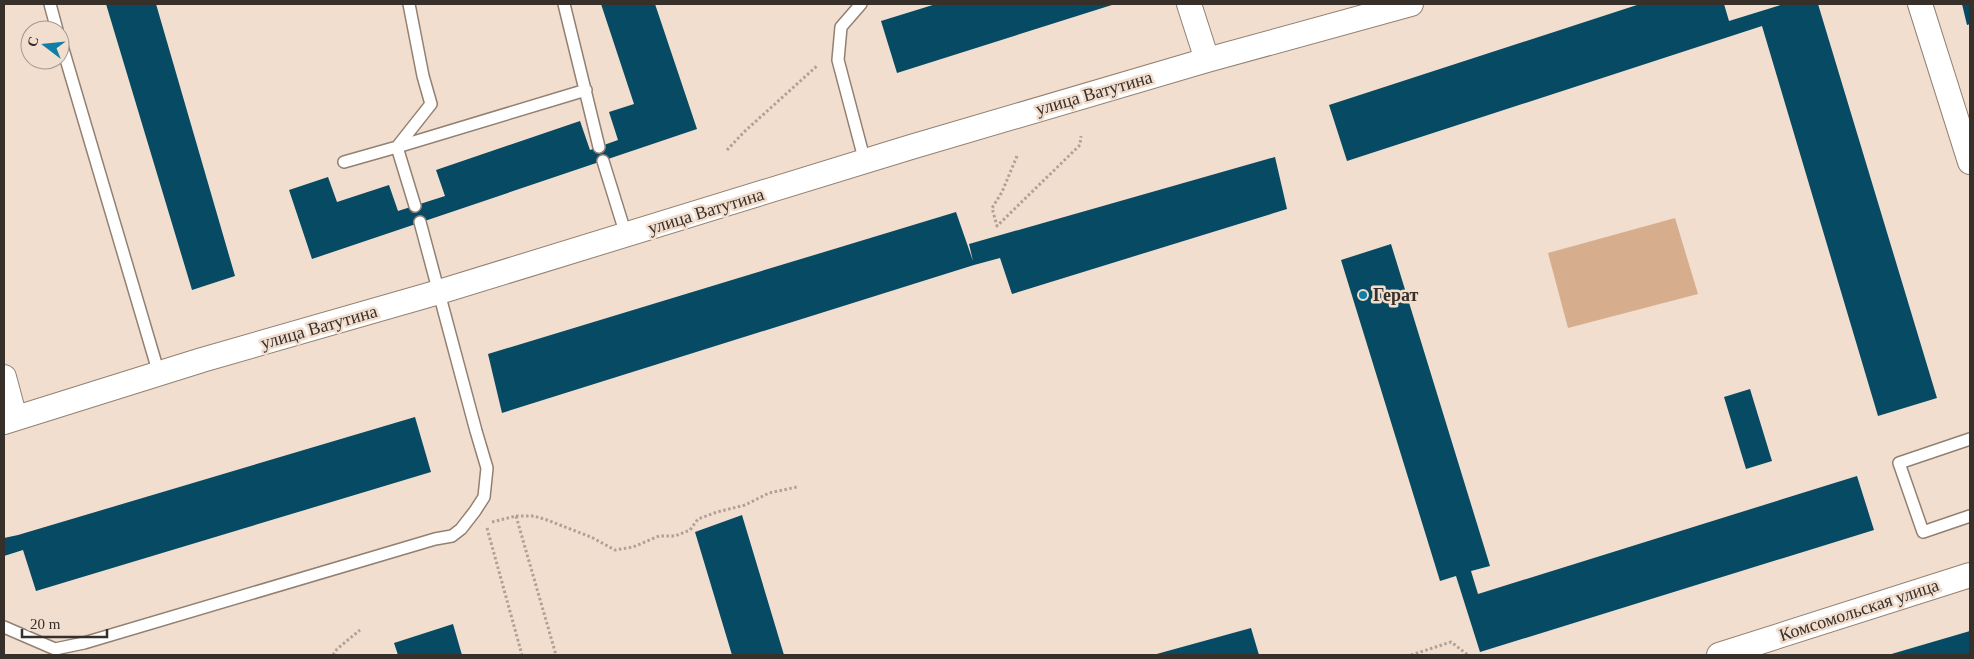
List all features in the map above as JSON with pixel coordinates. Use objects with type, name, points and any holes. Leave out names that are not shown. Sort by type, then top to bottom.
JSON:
[{"type":"street","points":[[1189,4],[1207,60]]},
{"type":"street","name":"улица Ватутина","points":[[9,420],[440,292],[911,147],[1207,60],[1410,4]]},
{"type":"street","points":[[1920,4],[1970,162]]},
{"type":"street","points":[[4,377],[9,420]]},
{"type":"street","name":"Комсомольская улица","points":[[1719,655],[1970,574]]},
{"type":"lane","points":[[50,4],[54,20]]},
{"type":"lane","points":[[397,148],[431,104],[423,76],[409,4]]},
{"type":"lane","points":[[564,4],[599,147]]},
{"type":"lane","points":[[861,4],[841,27],[838,60],[865,162]]},
{"type":"lane","points":[[69,70],[159,374]]},
{"type":"lane","points":[[344,162],[397,148],[586,90]]},
{"type":"lane","points":[[397,148],[415,206]]},
{"type":"lane","points":[[603,160],[626,235]]},
{"type":"lane","points":[[4,627],[54,649],[102,637],[435,539],[452,536],[461,529],[484,497],[488,468],[476,431],[420,222]]},
{"type":"lane","points":[[1970,439],[1899,463],[1923,532],[1970,516]]},
{"type":"path","points":[[727,150],[840,44]]},
{"type":"path","points":[[1017,156],[1002,192],[992,208],[997,226],[1080,145],[1081,136]]},
{"type":"path","points":[[522,655],[485,524],[516,516],[534,516],[591,538],[615,550],[633,547],[659,536],[675,536],[690,530],[698,519],[745,505],[769,493],[797,487]]},
{"type":"path","points":[[516,516],[556,655]]},
{"type":"path","points":[[333,655],[337,649],[360,630]]},
{"type":"path","points":[[1411,655],[1451,642],[1468,655]]},
{"type":"shaded area","points":[[1675,218],[1698,294],[1568,328],[1548,253]]},
{"type":"building","points":[[106,4],[156,4],[235,276],[192,290]]},
{"type":"building","points":[[601,4],[655,4],[697,129],[312,259],[289,190],[328,177],[337,202],[389,185],[398,211],[445,196],[436,170],[580,121],[590,150],[618,140],[609,112],[634,104]]},
{"type":"building","points":[[936,4],[1115,4],[897,73],[881,21]]},
{"type":"building","points":[[1640,4],[1724,4],[1729,21],[1784,4],[1818,4],[1937,398],[1878,416],[1762,26],[1347,161],[1329,105]]},
{"type":"building","points":[[1962,4],[1970,4],[1970,24],[1967,25]]},
{"type":"building","points":[[1275,157],[1287,209],[1012,294],[1000,258],[502,413],[488,354],[956,212],[973,261],[969,244]]},
{"type":"building","points":[[1391,244],[1490,566],[1471,571],[1478,594],[1857,476],[1874,530],[1480,652],[1456,576],[1440,581],[1341,260]]},
{"type":"building","points":[[1750,389],[1772,461],[1746,469],[1724,397]]},
{"type":"building","points":[[415,417],[431,472],[36,591],[23,550],[4,556],[4,538]]},
{"type":"building","points":[[742,515],[784,655],[732,655],[695,532]]},
{"type":"building","points":[[453,624],[462,655],[398,655],[394,643]]},
{"type":"building","points":[[1251,628],[1259,655],[1153,655]]},
{"type":"building","points":[[1970,631],[1970,655],[1888,655]]},
{"type":"place","name":"Герат","points":[[1363,295]]}]
